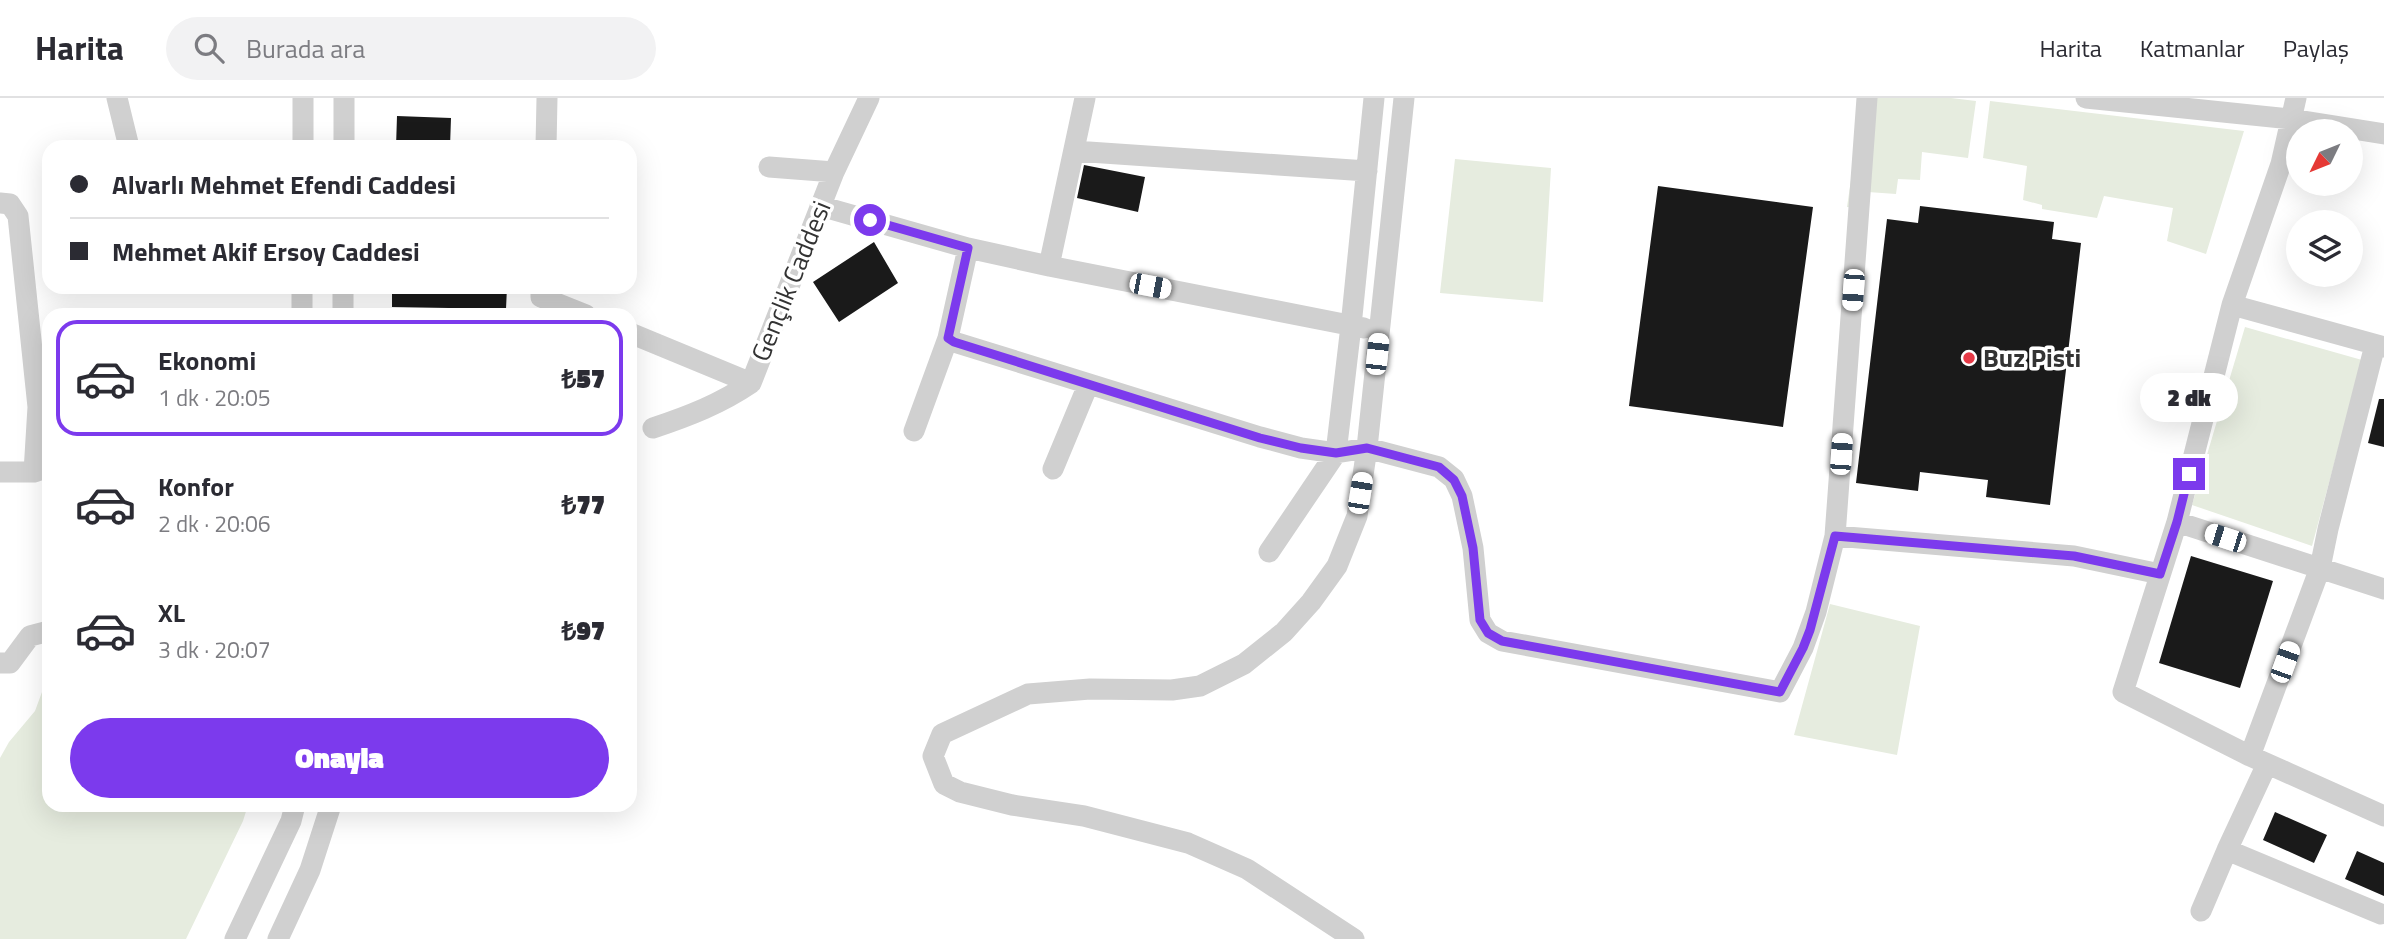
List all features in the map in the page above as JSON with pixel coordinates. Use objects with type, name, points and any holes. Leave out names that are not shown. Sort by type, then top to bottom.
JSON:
[{"type":"street","points":[[117,98],[127,140]]},
{"type":"street","points":[[303,98],[303,140]]},
{"type":"street","points":[[344,98],[344,140]]},
{"type":"street","points":[[546,140],[547,98]]},
{"type":"street","name":"Gençlik Caddesi","points":[[637,336],[751,383],[834,172],[869,98]]},
{"type":"street","points":[[1049,266],[1086,98]]},
{"type":"street","points":[[1269,552],[1336,453],[1352,326],[1374,98]]},
{"type":"street","points":[[1354,939],[1247,869],[1188,843],[1084,816],[1012,805],[960,792],[944,784],[933,756],[942,733],[1028,694],[1090,689],[1172,691],[1200,686],[1244,664],[1284,632],[1311,602],[1337,566],[1357,516],[1367,448],[1404,98]]},
{"type":"street","points":[[948,338],[1260,438],[1336,453],[1367,448],[1439,467],[1454,480],[1462,496],[1473,548],[1480,620],[1488,633],[1502,641],[1780,692],[1807,636],[1835,536],[1867,98]]},
{"type":"street","points":[[2086,98],[2294,108],[2384,134]]},
{"type":"street","points":[[2294,108],[2281,164],[2232,305],[2177,522],[2123,692],[2259,760],[2384,817]]},
{"type":"street","points":[[1074,151],[1367,172]]},
{"type":"street","points":[[769,167],[834,172]]},
{"type":"street","points":[[0,203],[10,204],[18,216],[38,407],[41,470],[0,472]]},
{"type":"street","points":[[820,206],[968,248],[1049,266],[1380,330]]},
{"type":"street","points":[[914,431],[948,338],[968,248]]},
{"type":"street","points":[[541,294],[541,297],[568,308]]},
{"type":"street","points":[[2202,911],[2259,760],[2320,568],[2328,529],[2379,346],[2232,305]]},
{"type":"street","points":[[653,428],[699,412],[727,399],[751,383]]},
{"type":"street","points":[[1053,469],[1088,385]]},
{"type":"street","points":[[2177,522],[2384,589]]},
{"type":"street","points":[[1835,536],[2074,556],[2160,574]]},
{"type":"street","points":[[0,663],[9,663],[30,636],[42,633]]},
{"type":"street","points":[[235,939],[293,812]]},
{"type":"street","points":[[278,939],[310,870],[329,812]]},
{"type":"street","points":[[2227,850],[2381,914]]},
{"type":"shaded area","points":[[1863,98],[1951,98],[1976,101],[1968,158],[1922,152],[1920,180],[1898,179],[1896,194],[1868,192],[1866,209],[1847,207]]},
{"type":"shaded area","points":[[1990,101],[2244,131],[2206,254],[2167,241],[2173,208],[2104,196],[2097,218],[2042,209],[2042,205],[2023,200],[2027,166],[1983,158]]},
{"type":"shaded area","points":[[1455,159],[1551,168],[1543,302],[1440,293]]},
{"type":"shaded area","points":[[2245,327],[2362,360],[2312,546],[2192,505]]},
{"type":"shaded area","points":[[1830,604],[1920,626],[1897,755],[1794,735]]},
{"type":"shaded area","points":[[42,692],[42,812],[246,812],[186,939],[0,939],[0,758],[9,742],[35,711]]},
{"type":"building","points":[[397,116],[451,118],[450,140],[396,140]]},
{"type":"building","points":[[1084,165],[1145,177],[1138,212],[1077,198]]},
{"type":"building","points":[[1658,186],[1813,207],[1783,427],[1629,406]]},
{"type":"building","name":"Buz Pisti","points":[[1920,206],[2054,222],[2052,239],[2081,243],[2050,505],[1986,497],[1988,480],[1920,472],[1918,491],[1856,483],[1887,219],[1918,223]]},
{"type":"building","points":[[874,242],[898,283],[839,322],[813,282]]},
{"type":"building","points":[[392,294],[507,294],[506,308],[392,307]]},
{"type":"building","points":[[2379,399],[2384,399],[2384,447],[2368,443]]},
{"type":"building","points":[[2191,556],[2273,581],[2240,688],[2159,663]]},
{"type":"building","points":[[2275,812],[2327,835],[2314,863],[2263,840]]},
{"type":"building","points":[[2357,851],[2384,863],[2384,896],[2345,879]]},
{"type":"place","name":"Buz Pisti","points":[[1969,358]]},
{"type":"route","points":[[870,220],[968,248],[948,338],[954,342],[1260,438],[1336,453],[1367,448],[1439,467],[1454,480],[1462,496],[1473,548],[1480,620],[1488,633],[1502,641],[1780,692],[1810,630],[1835,536],[2074,556],[2160,574],[2189,474]]}]
